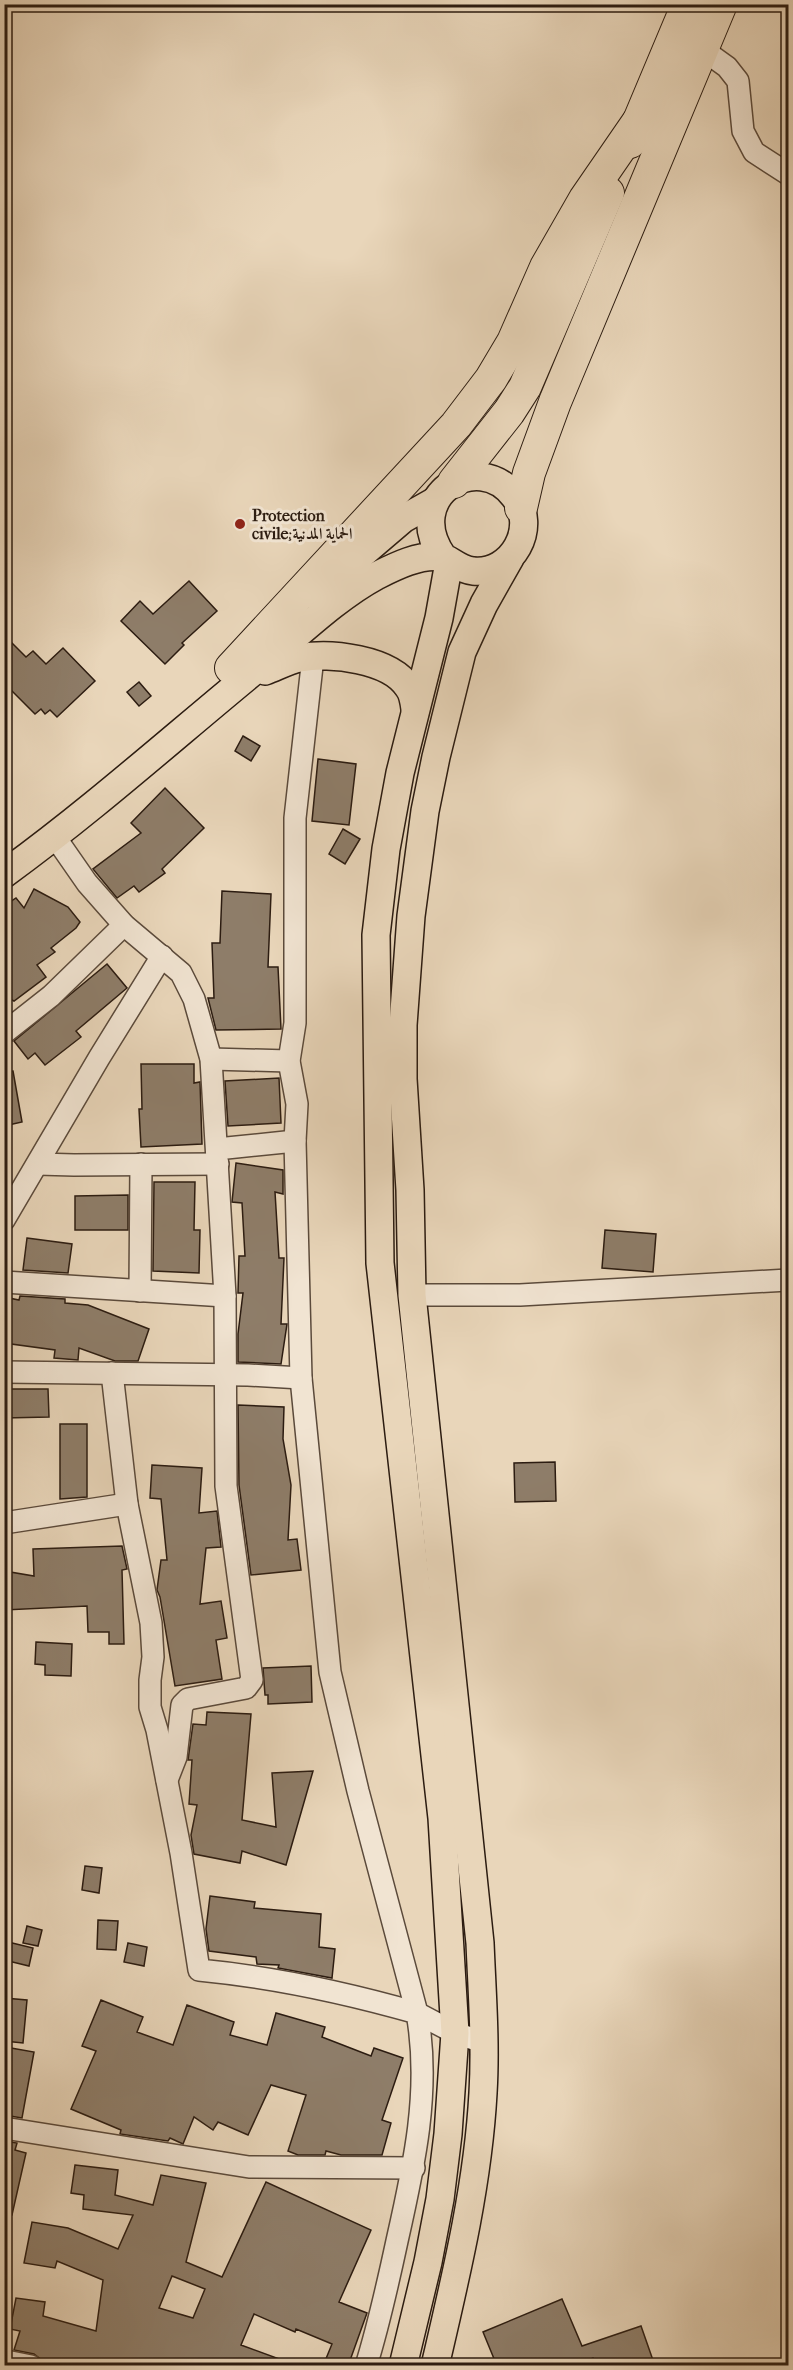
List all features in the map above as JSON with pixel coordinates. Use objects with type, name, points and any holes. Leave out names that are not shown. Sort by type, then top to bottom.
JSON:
[{"type":"highway","points":[[445,492],[509,412],[525,387],[688,4]]},
{"type":"highway","points":[[521,508],[529,473],[555,402],[721,4]]},
{"type":"highway","points":[[238,673],[456,424],[491,379],[513,342],[546,267],[585,199],[638,122]]},
{"type":"main road","points":[[4,874],[55,837],[146,763],[238,673],[403,519],[467,478],[480,477],[494,480],[506,486],[515,496],[524,521],[523,535],[484,604],[462,652],[434,768],[411,916],[403,1025],[412,1295],[480,1942],[483,2042],[483,2091],[471,2199],[435,2366]]},
{"type":"main road","points":[[445,492],[430,515],[429,530],[434,544],[446,560],[461,569],[474,572],[499,566],[510,558]]},
{"type":"main road","points":[[238,673],[368,581],[392,568],[417,560],[446,560]]},
{"type":"main road","points":[[404,2366],[440,2199],[448,2134],[455,2033],[442,1818],[381,1263],[376,935],[388,838],[400,773],[439,618],[446,560]]},
{"type":"main road","points":[[238,673],[300,658],[339,656],[359,659],[391,672],[408,687],[415,709]]},
{"type":"street","points":[[702,49],[727,67],[738,81],[743,131],[754,152],[789,174]]},
{"type":"street","points":[[312,657],[295,818],[295,1023],[289,1061],[297,1104],[295,1141],[301,1378],[330,1672],[422,2039],[423,2094],[414,2168],[377,2330],[366,2366]]},
{"type":"street","points":[[55,837],[87,883],[124,926],[181,972],[194,999],[211,1059],[225,1296],[226,1486],[252,1680],[246,1688],[188,1699],[182,1705],[176,1757],[167,1781]]},
{"type":"street","points":[[4,1033],[51,996],[124,926]]},
{"type":"street","points":[[4,1220],[162,956]]},
{"type":"street","points":[[211,1059],[289,1061]]},
{"type":"street","points":[[38,1164],[141,1164],[217,1156],[295,1141]]},
{"type":"street","points":[[140,1291],[141,1164]]},
{"type":"street","points":[[412,1295],[520,1295],[789,1280]]},
{"type":"street","points":[[4,1282],[225,1296]]},
{"type":"street","points":[[4,1372],[301,1378]]},
{"type":"street","points":[[112,1373],[127,1504],[151,1623],[153,1657],[150,1707],[181,1853],[199,1970],[245,1974],[387,2004],[417,2013],[455,2033],[483,2042]]},
{"type":"street","points":[[4,1523],[127,1504]]},
{"type":"street","points":[[4,2128],[249,2167],[414,2168]]},
{"type":"street","points":[[5,2358],[31,2366]]},
{"type":"building","points":[[189,581],[217,611],[182,643],[184,645],[165,664],[121,621],[140,601],[153,614]]},
{"type":"building","points":[[4,635],[26,657],[33,651],[46,664],[63,648],[95,681],[57,717],[50,710],[45,714],[41,709],[35,714],[4,683]]},
{"type":"building","points":[[139,682],[151,696],[139,706],[127,692]]},
{"type":"building","points":[[243,736],[260,746],[251,761],[235,751]]},
{"type":"building","points":[[318,759],[356,764],[349,825],[312,821]]},
{"type":"building","points":[[165,788],[204,828],[162,869],[165,873],[139,892],[134,886],[117,898],[93,869],[141,833],[131,823]]},
{"type":"building","points":[[343,829],[360,839],[345,864],[329,854]]},
{"type":"building","points":[[34,889],[68,907],[80,922],[51,948],[55,952],[37,965],[46,977],[14,1001],[4,996],[4,906],[16,898],[24,908]]},
{"type":"building","points":[[222,891],[271,894],[268,967],[278,967],[281,1029],[216,1030],[208,998],[214,998],[212,943],[220,943]]},
{"type":"building","points":[[107,964],[127,988],[76,1031],[81,1037],[45,1065],[35,1053],[28,1059],[14,1041]]},
{"type":"building","points":[[141,1064],[194,1064],[194,1083],[200,1082],[202,1144],[141,1147],[139,1109],[142,1109]]},
{"type":"building","points":[[13,1071],[22,1122],[4,1126],[4,1072]]},
{"type":"building","points":[[279,1078],[281,1123],[228,1126],[225,1081]]},
{"type":"building","points":[[236,1163],[283,1170],[283,1194],[275,1192],[279,1258],[284,1258],[281,1324],[287,1324],[281,1364],[238,1362],[238,1334],[243,1293],[238,1293],[239,1256],[245,1256],[242,1203],[232,1202]]},
{"type":"building","points":[[154,1182],[195,1182],[194,1230],[200,1230],[199,1273],[153,1271]]},
{"type":"building","points":[[128,1195],[128,1230],[75,1230],[75,1196]]},
{"type":"building","points":[[605,1230],[656,1234],[653,1272],[602,1268]]},
{"type":"building","points":[[27,1238],[72,1244],[68,1273],[23,1270]]},
{"type":"building","points":[[20,1296],[65,1299],[65,1303],[88,1305],[149,1329],[138,1361],[115,1361],[79,1348],[78,1360],[54,1358],[55,1350],[4,1343],[4,1297],[19,1300]]},
{"type":"building","points":[[4,1389],[48,1389],[49,1417],[4,1418]]},
{"type":"building","points":[[238,1405],[284,1407],[283,1439],[291,1485],[288,1540],[297,1539],[301,1570],[251,1575],[239,1485]]},
{"type":"building","points":[[60,1424],[87,1424],[87,1497],[60,1499]]},
{"type":"building","points":[[555,1462],[556,1501],[515,1502],[514,1463]]},
{"type":"building","points":[[152,1465],[202,1468],[199,1513],[217,1511],[221,1547],[206,1548],[200,1604],[221,1601],[227,1638],[216,1640],[222,1679],[175,1686],[157,1590],[161,1560],[167,1560],[161,1499],[150,1498]]},
{"type":"building","points":[[122,1546],[127,1569],[122,1570],[124,1644],[109,1644],[109,1632],[88,1632],[87,1606],[4,1610],[4,1571],[34,1576],[33,1549]]},
{"type":"building","points":[[36,1642],[72,1644],[71,1676],[45,1675],[45,1665],[35,1664]]},
{"type":"building","points":[[311,1666],[312,1702],[268,1704],[263,1668]]},
{"type":"building","points":[[207,1712],[251,1714],[242,1820],[276,1827],[272,1773],[313,1771],[286,1865],[242,1851],[240,1863],[194,1854],[191,1835],[197,1805],[189,1804],[192,1760],[188,1760],[193,1724],[206,1725]]},
{"type":"building","points":[[85,1866],[102,1868],[99,1893],[82,1890]]},
{"type":"building","points":[[210,1896],[255,1902],[254,1908],[321,1914],[319,1947],[335,1949],[332,1978],[278,1968],[279,1965],[257,1964],[256,1957],[209,1951],[206,1929]]},
{"type":"building","points":[[98,1920],[118,1921],[116,1950],[97,1949]]},
{"type":"building","points":[[27,1926],[42,1930],[38,1946],[23,1943]]},
{"type":"building","points":[[4,1941],[33,1948],[29,1966],[4,1960]]},
{"type":"building","points":[[128,1943],[147,1947],[144,1966],[124,1962]]},
{"type":"building","points":[[4,1998],[27,2000],[23,2043],[4,2041]]},
{"type":"building","points":[[101,2000],[143,2017],[137,2032],[173,2045],[187,2005],[234,2022],[230,2035],[267,2045],[276,2013],[325,2027],[322,2037],[371,2056],[374,2048],[403,2058],[382,2120],[391,2123],[382,2155],[341,2155],[326,2151],[325,2155],[298,2155],[288,2151],[306,2095],[271,2085],[248,2135],[218,2122],[213,2130],[194,2117],[183,2144],[170,2138],[168,2141],[120,2134],[121,2130],[71,2109],[96,2051],[82,2046]]},
{"type":"building","points":[[11,2048],[34,2052],[22,2118],[4,2115],[4,2085]]},
{"type":"building","points":[[4,2141],[17,2143],[15,2150],[26,2153],[12,2215],[4,2214]]},
{"type":"building","points":[[75,2165],[118,2170],[115,2195],[153,2205],[161,2175],[206,2183],[186,2262],[222,2277],[266,2182],[371,2230],[339,2302],[367,2313],[348,2366],[323,2366],[332,2344],[296,2329],[295,2332],[254,2314],[241,2345],[293,2364],[293,2366],[64,2366],[49,2361],[48,2365],[34,2354],[14,2350],[20,2331],[10,2329],[16,2298],[45,2302],[43,2316],[96,2331],[103,2280],[57,2261],[55,2268],[24,2263],[32,2222],[68,2228],[118,2249],[133,2215],[83,2209],[84,2195],[71,2193]],"holes":[[[172,2276],[205,2289],[193,2318],[159,2308]]]},
{"type":"building","points":[[562,2299],[582,2346],[641,2326],[655,2366],[596,2366],[593,2358],[575,2366],[497,2366],[483,2332]]},
{"type":"place","name":"Protection civile;الحماية المدنية","points":[[240,524]]}]
